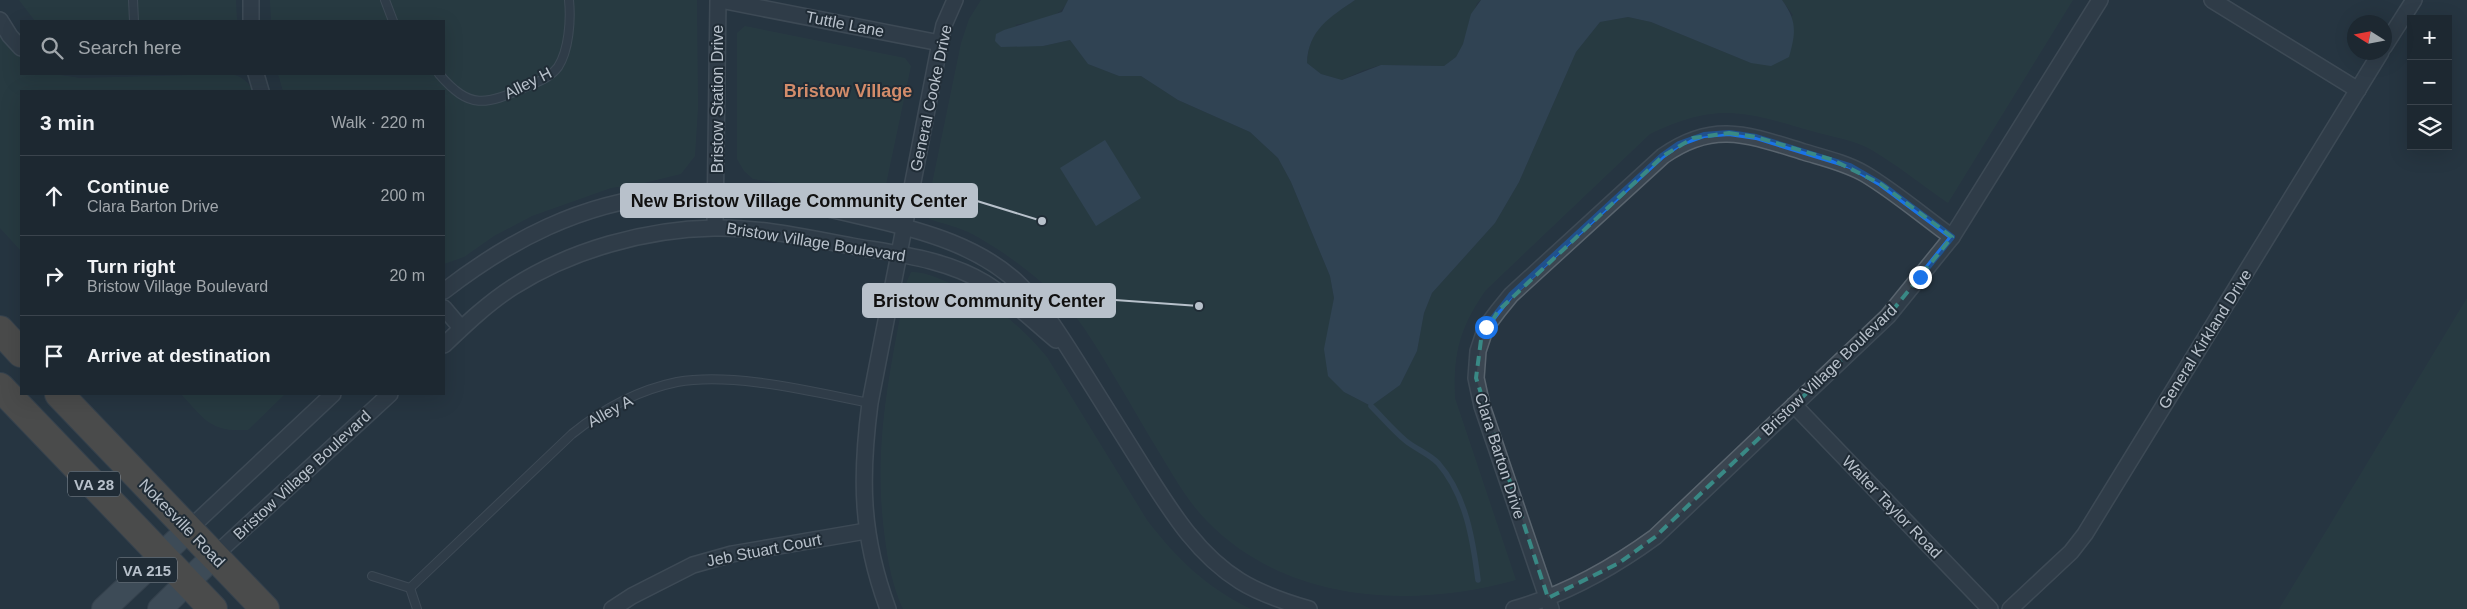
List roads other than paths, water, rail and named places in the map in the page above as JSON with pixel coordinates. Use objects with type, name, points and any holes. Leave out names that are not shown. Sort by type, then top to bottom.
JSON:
[{"type":"highway","points":[[0,330],[20,352]]},
{"type":"highway","name":"VA 28","points":[[0,387],[213,609]]},
{"type":"highway","name":"Nokesville Road","points":[[60,395],[264,609]]},
{"type":"main road","name":"VA 215","points":[[104,609],[188,530]]},
{"type":"main road","name":"VA 215","points":[[160,609],[214,556]]},
{"type":"street","points":[[250,0],[251,20]]},
{"type":"street","name":"Tuttle Lane","points":[[719,0],[940,43]]},
{"type":"street","name":"Bristow Station Drive","points":[[715,228],[719,0]]},
{"type":"street","name":"General Cooke Drive","points":[[888,609],[872,562],[866,530],[864,476],[870,402],[940,43],[944,25],[955,0]]},
{"type":"street","name":"Bristow Village Boulevard","points":[[1514,609],[1549,604],[1619,563],[1654,537],[1888,316],[1952,237],[2100,0]]},
{"type":"street","points":[[2212,0],[2358,90]]},
{"type":"street","points":[[2392,34],[2414,0]]},
{"type":"street","points":[[0,20],[10,36],[20,47]]},
{"type":"street","name":"General Kirkland Drive","points":[[2010,609],[2071,552],[2085,534],[2376,60]]},
{"type":"street","points":[[256,75],[261,90]]},
{"type":"street","name":"Clara Barton Drive","points":[[1549,604],[1482,406],[1476,378],[1481,340],[1486,327],[1511,295],[1662,156],[1679,144],[1704,135],[1729,133],[1756,137],[1833,160],[1864,173],[1952,237]]},
{"type":"street","name":"Bristow Village Boulevard","points":[[445,290],[475,267],[518,240],[550,224],[595,207],[646,197],[716,192],[812,205],[904,227],[948,241],[994,265],[1020,285],[1044,314],[1071,352],[1167,506],[1198,545],[1240,581],[1267,595],[1309,609]]},
{"type":"street","name":"Bristow Village Boulevard","points":[[445,344],[461,328],[513,287],[535,274],[570,259],[633,238],[661,233],[715,228],[774,233],[899,254],[943,265],[986,283],[1071,352]]},
{"type":"street","points":[[445,309],[461,328]]},
{"type":"street","points":[[188,530],[332,395]]},
{"type":"street","name":"Bristow Village Boulevard","points":[[214,556],[389,395]]},
{"type":"street","name":"Walter Taylor Road","points":[[1794,405],[1990,609]]},
{"type":"street","name":"Jeb Stuart Court","points":[[612,609],[640,591],[694,564],[732,554],[866,530]]},
{"type":"lane","points":[[133,0],[134,20]]},
{"type":"lane","points":[[385,0],[393,20]]},
{"type":"lane","name":"Alley H","points":[[440,75],[457,93],[470,100],[482,102],[501,98],[546,78],[557,68],[563,56],[570,12],[569,0]]},
{"type":"lane","name":"Alley A","points":[[410,588],[572,434],[597,415],[634,396],[678,382],[708,380],[744,382],[870,402]]},
{"type":"lane","points":[[372,576],[410,588],[417,609]]},
{"type":"water","points":[[1068,0],[1355,0],[1337,12],[1322,26],[1311,42],[1308,52],[1307,63],[1321,74],[1342,80],[1381,65],[1444,66],[1456,57],[1463,44],[1471,14],[1481,0],[1782,0],[1793,21],[1794,34],[1789,57],[1771,66],[1751,63],[1651,22],[1628,17],[1600,22],[1576,52],[1519,182],[1495,223],[1432,293],[1424,313],[1417,351],[1400,385],[1371,406],[1344,392],[1328,376],[1324,349],[1334,298],[1330,276],[1291,182],[1278,158],[1250,132],[1178,100],[1141,76],[1119,76],[1088,64],[1070,40],[1043,46],[1001,47],[995,41],[996,34],[1004,30],[1062,12]]},
{"type":"water","points":[[1105,140],[1141,198],[1096,226],[1060,168]]},
{"type":"waterway","points":[[1371,406],[1406,441],[1438,463],[1448,476],[1467,518],[1478,580]]},
{"type":"place","name":"New Bristow Village Community Center","points":[[1042,221]]},
{"type":"place","name":"Bristow Community Center","points":[[1199,306]]},
{"type":"district","name":"Bristow Village","points":[[848,91]]}]
